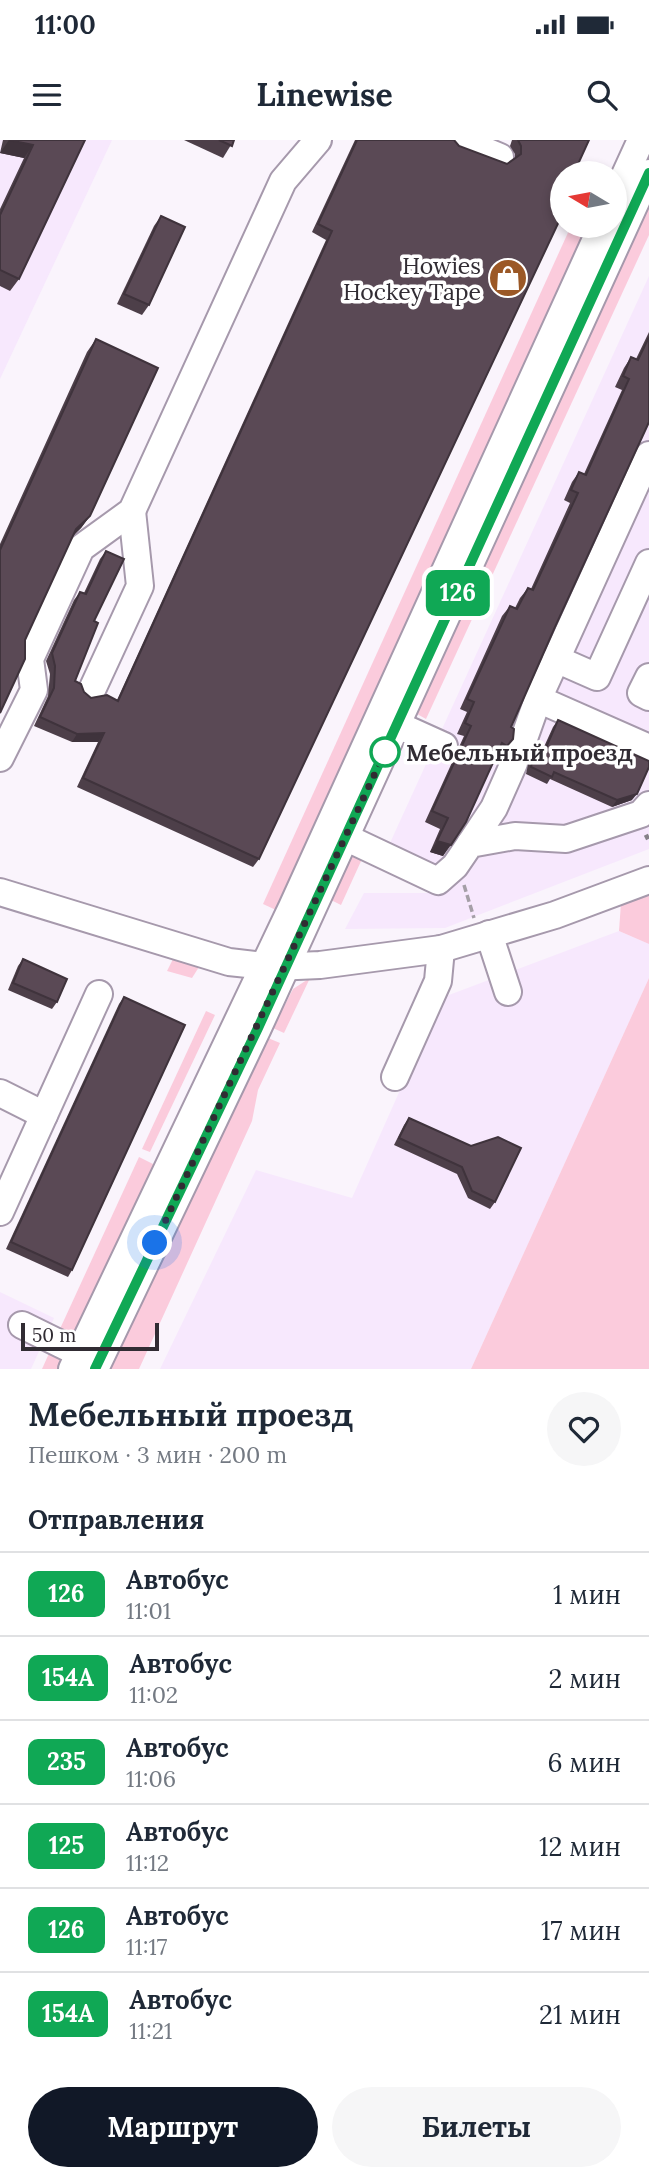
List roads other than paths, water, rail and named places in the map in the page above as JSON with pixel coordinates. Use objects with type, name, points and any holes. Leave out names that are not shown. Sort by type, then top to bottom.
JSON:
[{"type":"street","points":[[0,758],[34,690],[30,659],[81,548],[132,510],[283,181],[318,140]]},
{"type":"street","points":[[458,140],[500,158]]},
{"type":"street","points":[[627,171],[641,140]]},
{"type":"street","points":[[22,1325],[86,1364],[649,173]]},
{"type":"street","points":[[388,721],[597,238]]},
{"type":"street","points":[[336,833],[438,881],[450,870],[494,808],[518,755],[538,699],[648,461]]},
{"type":"street","points":[[91,692],[140,586],[132,510]]},
{"type":"street","points":[[556,659],[597,677],[649,563]]},
{"type":"street","points":[[649,677],[641,693],[649,697]]},
{"type":"street","points":[[538,699],[649,748]]},
{"type":"street","points":[[388,721],[444,746]]},
{"type":"street","points":[[470,845],[515,836],[566,839],[641,814],[649,806]]},
{"type":"street","points":[[0,892],[229,962],[274,966],[441,949],[492,930],[555,915],[649,880]]},
{"type":"street","points":[[492,930],[508,992]]},
{"type":"street","points":[[395,1077],[438,981],[441,949]]},
{"type":"street","points":[[0,1212],[100,994]]},
{"type":"street","points":[[0,1094],[44,1115]]},
{"type":"railway","points":[[645,838],[649,836]]},
{"type":"place","name":"Howies Hockey Tape","points":[[508,278]]},
{"type":"place","name":"Мебельный проезд","points":[[385,752]]}]
